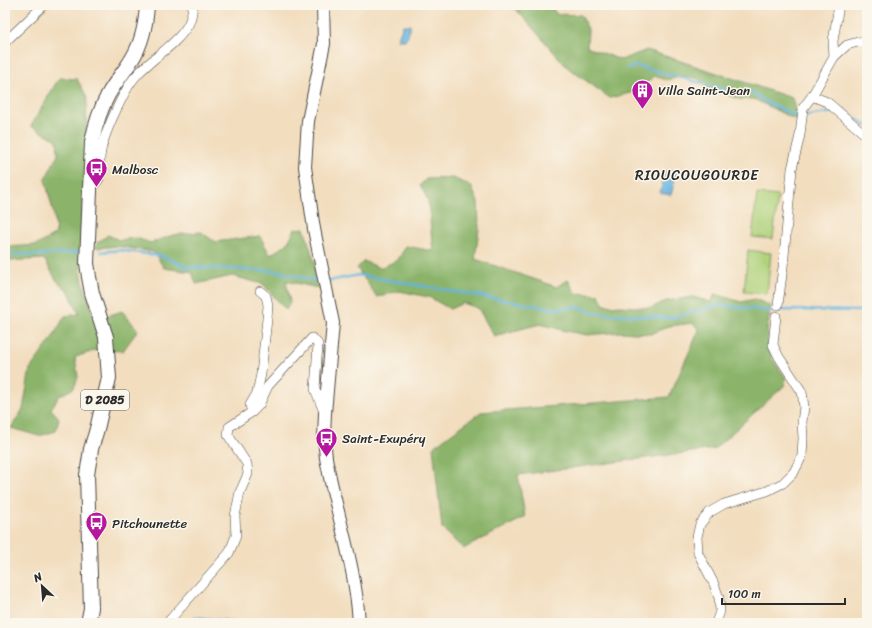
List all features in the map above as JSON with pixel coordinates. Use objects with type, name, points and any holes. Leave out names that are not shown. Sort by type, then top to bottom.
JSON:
[{"type":"main road","name":"D 2085","points":[[88,623],[91,608],[87,475],[91,449],[109,378],[106,337],[89,277],[87,263],[92,142],[95,127],[108,94],[138,47],[145,21],[147,5]]},
{"type":"main road","points":[[323,5],[324,44],[308,120],[305,167],[314,229],[333,323],[325,413],[324,438],[326,458],[353,579],[358,605],[359,623]]},
{"type":"street","points":[[5,42],[44,5]]},
{"type":"street","points":[[90,181],[97,182],[99,178],[101,151],[106,134],[128,86],[154,58],[178,38],[187,28],[193,5]]},
{"type":"street","points":[[834,57],[833,41],[839,5]]},
{"type":"street","points":[[778,305],[792,169],[800,135],[804,108],[834,57],[846,45],[867,41]]},
{"type":"street","points":[[812,96],[827,102],[867,136]]},
{"type":"street","points":[[252,412],[250,405],[257,393],[261,374],[268,319],[268,305],[266,296],[260,292]]},
{"type":"street","points":[[716,623],[720,611],[719,598],[714,584],[698,553],[697,537],[700,524],[710,512],[724,504],[767,491],[783,483],[794,472],[802,456],[804,438],[802,422],[804,407],[802,392],[773,345],[776,316]]},
{"type":"street","points":[[167,623],[229,553],[236,536],[235,516],[240,492],[248,474],[247,464],[228,435],[229,427],[252,412],[259,405],[268,386],[312,338],[318,344],[315,389],[325,413]]},
{"type":"green space","points":[[489,5],[551,5],[556,14],[581,15],[588,29],[587,47],[621,60],[647,50],[792,98],[798,121],[754,99],[739,99],[707,88],[699,79],[685,76],[666,80],[655,76],[634,92],[610,98],[567,67],[514,7]]},
{"type":"green space","points":[[59,78],[77,79],[87,97],[80,261],[83,283],[95,320],[122,311],[138,330],[123,351],[97,350],[75,357],[78,377],[74,388],[59,396],[51,409],[59,418],[56,431],[39,436],[11,428],[23,409],[30,369],[51,340],[65,316],[79,314],[69,292],[57,281],[44,259],[5,261],[5,247],[37,245],[56,234],[54,215],[45,179],[58,155],[57,140],[31,126]]},
{"type":"green space","points":[[453,178],[471,186],[478,202],[479,229],[475,259],[557,287],[568,280],[576,293],[599,295],[604,305],[651,308],[666,301],[693,297],[711,302],[715,294],[741,302],[755,299],[771,306],[767,329],[771,357],[786,378],[784,386],[714,449],[518,475],[525,517],[463,549],[442,528],[433,447],[481,412],[669,397],[699,330],[693,323],[669,326],[651,334],[621,332],[587,335],[540,324],[494,336],[478,308],[463,303],[450,309],[429,297],[399,291],[377,297],[357,268],[364,261],[380,268],[398,260],[406,246],[433,251],[428,200],[420,185],[426,179]]},
{"type":"green space","points":[[757,194],[778,196],[773,239],[752,237]]},
{"type":"green space","points":[[304,228],[323,289],[286,281],[290,302],[286,310],[263,284],[232,276],[196,284],[192,272],[164,268],[154,252],[117,246],[97,248],[97,243],[108,235],[119,240],[136,238],[151,243],[173,235],[201,232],[215,242],[260,236],[270,255],[287,244],[295,229]]},
{"type":"green space","points":[[748,250],[771,253],[767,294],[744,292]]},
{"type":"water","points":[[403,25],[410,25],[409,33],[405,40],[397,40]]},
{"type":"water","points":[[666,171],[677,172],[671,195],[660,193]]},
{"type":"waterway","points":[[627,68],[637,66],[738,93],[751,92],[766,102],[798,117]]},
{"type":"waterway","points":[[845,111],[867,126]]},
{"type":"waterway","points":[[807,116],[834,112]]},
{"type":"waterway","points":[[101,252],[120,250],[161,256],[187,267],[275,271],[322,281]]},
{"type":"waterway","points":[[5,253],[36,255],[79,252]]},
{"type":"waterway","points":[[329,281],[359,275],[555,309],[577,307],[597,313],[670,318],[719,305],[768,311],[867,311]]},
{"type":"waterway","points":[[195,617],[247,623]]},
{"type":"place","name":"Villa Saint-Jean","points":[[643,110]]},
{"type":"place","name":"Malbosc","points":[[97,188]]},
{"type":"place","name":"Saint-Exupéry","points":[[326,458]]},
{"type":"place","name":"Pitchounette","points":[[97,542]]},
{"type":"district","name":"RIOUCOUGOURDE","points":[[697,175]]}]
